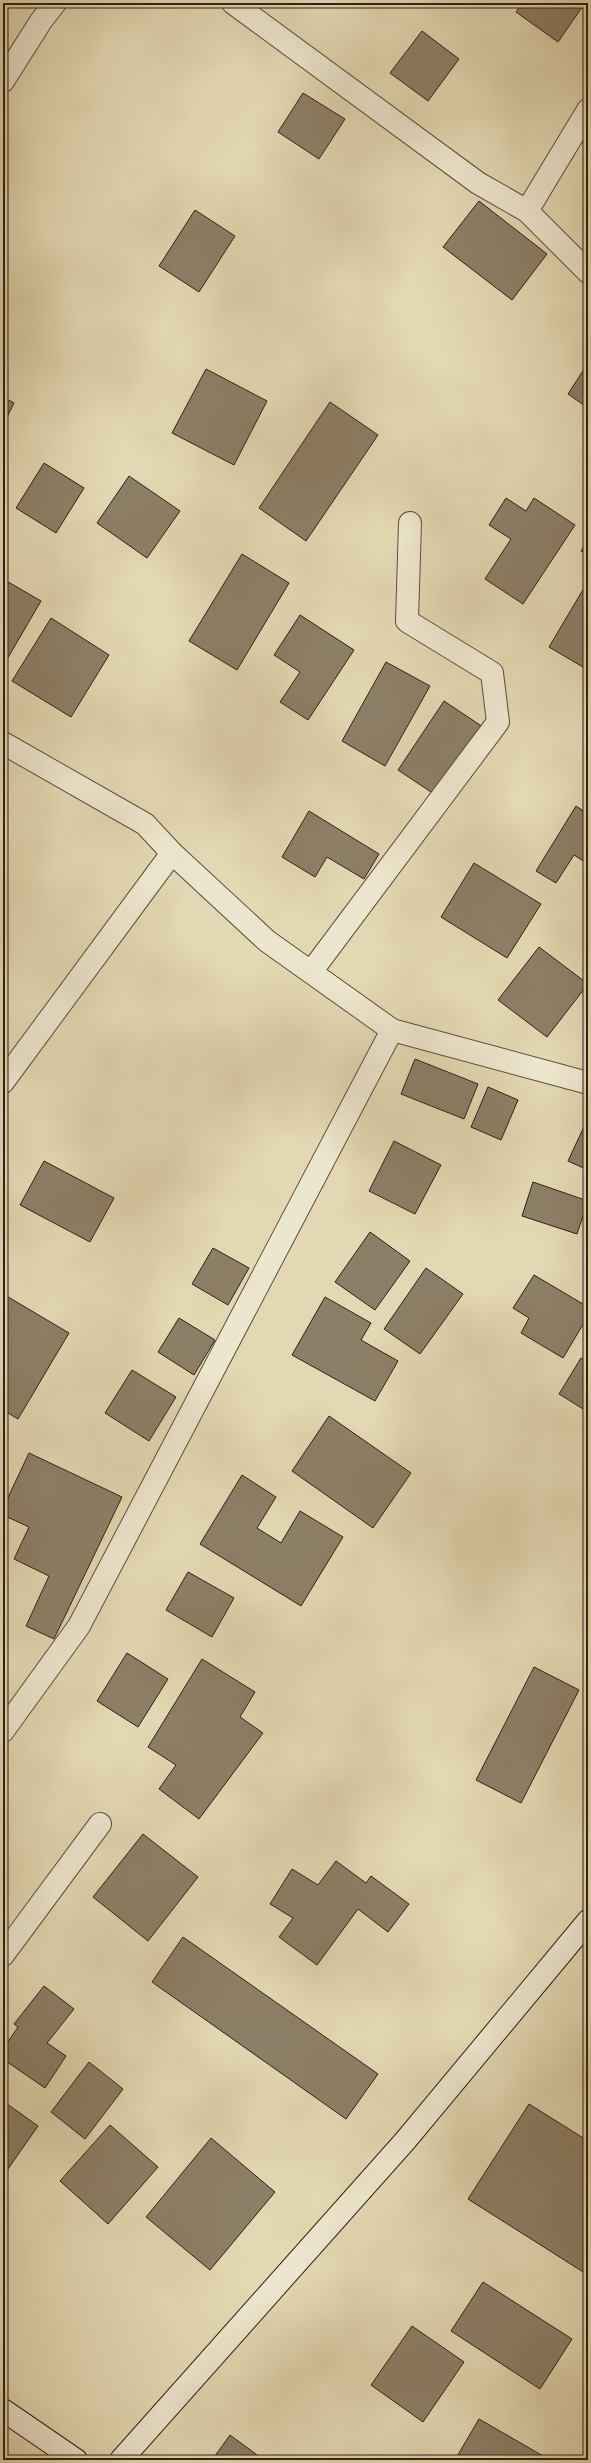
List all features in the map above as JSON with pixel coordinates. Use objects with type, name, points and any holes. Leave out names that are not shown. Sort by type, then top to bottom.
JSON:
[{"type":"street","points":[[3,81],[41,21],[55,3]]},
{"type":"street","points":[[233,3],[478,183],[527,211],[588,272]]},
{"type":"street","points":[[527,211],[588,110]]},
{"type":"street","points":[[310,972],[498,722],[492,673],[407,621],[410,523]]},
{"type":"street","points":[[3,743],[145,824],[172,853],[267,941],[392,1030],[588,1083]]},
{"type":"street","points":[[3,1082],[172,853]]},
{"type":"street","points":[[3,1731],[78,1626],[392,1030]]},
{"type":"street","points":[[3,1955],[100,1824]]},
{"type":"street","points":[[120,2460],[405,2141],[585,1930]]},
{"type":"street","points":[[3,2410],[76,2460]]},
{"type":"building","points":[[522,3],[585,3],[558,42],[516,12]]},
{"type":"building","points":[[422,31],[459,59],[428,101],[390,73]]},
{"type":"building","points":[[303,93],[345,119],[319,159],[278,132]]},
{"type":"building","points":[[479,201],[547,254],[512,300],[443,247]]},
{"type":"building","points":[[195,210],[235,236],[199,292],[159,266]]},
{"type":"building","points":[[588,363],[588,408],[568,394]]},
{"type":"building","points":[[206,369],[267,401],[234,465],[172,433]]},
{"type":"building","points":[[3,397],[14,403],[3,425]]},
{"type":"building","points":[[330,402],[378,435],[306,541],[259,508]]},
{"type":"building","points":[[44,463],[84,488],[56,533],[16,508]]},
{"type":"building","points":[[129,476],[180,511],[147,558],[97,523]]},
{"type":"building","points":[[506,498],[526,511],[534,498],[575,525],[523,604],[485,579],[511,539],[489,525]]},
{"type":"building","points":[[588,540],[588,555],[581,551]]},
{"type":"building","points":[[242,554],[289,583],[237,670],[189,641]]},
{"type":"building","points":[[3,579],[41,601],[6,661],[3,660]]},
{"type":"building","points":[[584,588],[588,590],[588,670],[549,647]]},
{"type":"building","points":[[300,615],[354,650],[308,720],[280,702],[300,672],[274,655]]},
{"type":"building","points":[[51,618],[109,655],[71,717],[12,681]]},
{"type":"building","points":[[386,662],[430,686],[385,766],[342,741]]},
{"type":"building","points":[[444,701],[483,727],[437,796],[398,770]]},
{"type":"building","points":[[576,806],[588,814],[588,864],[574,855],[556,883],[536,871]]},
{"type":"building","points":[[309,811],[379,854],[364,879],[327,857],[315,877],[282,857]]},
{"type":"building","points":[[474,863],[541,904],[507,958],[441,917]]},
{"type":"building","points":[[539,947],[588,984],[547,1037],[498,1000]]},
{"type":"building","points":[[415,1059],[478,1084],[464,1119],[401,1094]]},
{"type":"building","points":[[488,1087],[518,1100],[501,1140],[471,1127]]},
{"type":"building","points":[[588,1118],[588,1170],[568,1161]]},
{"type":"building","points":[[394,1141],[441,1165],[415,1214],[369,1191]]},
{"type":"building","points":[[44,1161],[114,1198],[90,1242],[20,1205]]},
{"type":"building","points":[[533,1182],[588,1201],[577,1234],[522,1216]]},
{"type":"building","points":[[370,1232],[410,1261],[375,1310],[335,1282]]},
{"type":"building","points":[[213,1248],[249,1268],[228,1305],[192,1284]]},
{"type":"building","points":[[426,1268],[463,1294],[420,1354],[384,1329]]},
{"type":"building","points":[[534,1275],[588,1307],[588,1316],[563,1358],[521,1333],[529,1318],[513,1308]]},
{"type":"building","points":[[3,1294],[69,1333],[18,1419],[3,1410]]},
{"type":"building","points":[[325,1297],[371,1323],[361,1340],[398,1361],[375,1401],[292,1355]]},
{"type":"building","points":[[179,1318],[215,1340],[194,1375],[158,1352]]},
{"type":"building","points":[[581,1358],[588,1362],[588,1412],[559,1394]]},
{"type":"building","points":[[132,1370],[176,1397],[149,1441],[105,1413]]},
{"type":"building","points":[[329,1416],[411,1473],[373,1528],[292,1471]]},
{"type":"building","points":[[29,1453],[122,1497],[54,1639],[26,1626],[49,1576],[14,1559],[29,1527],[3,1515],[3,1508]]},
{"type":"building","points":[[242,1475],[276,1497],[257,1528],[281,1543],[300,1511],[343,1537],[301,1606],[200,1544]]},
{"type":"building","points":[[188,1572],[234,1598],[212,1637],[166,1610]]},
{"type":"building","points":[[127,1653],[168,1679],[138,1727],[97,1701]]},
{"type":"building","points":[[202,1659],[255,1692],[240,1717],[263,1733],[199,1819],[159,1789],[176,1765],[148,1747]]},
{"type":"building","points":[[534,1667],[579,1690],[521,1803],[476,1780]]},
{"type":"building","points":[[143,1834],[198,1877],[148,1941],[93,1897]]},
{"type":"building","points":[[336,1861],[366,1883],[371,1876],[409,1904],[388,1932],[358,1909],[317,1965],[279,1937],[293,1918],[270,1904],[292,1869],[318,1885]]},
{"type":"building","points":[[183,1937],[378,2074],[346,2119],[152,1982]]},
{"type":"building","points":[[44,1986],[74,2009],[47,2043],[66,2056],[45,2088],[3,2059],[3,2049],[18,2027],[14,2024]]},
{"type":"building","points":[[89,2062],[123,2089],[85,2139],[51,2112]]},
{"type":"building","points":[[3,2101],[38,2126],[3,2176]]},
{"type":"building","points":[[529,2104],[588,2141],[588,2275],[468,2199]]},
{"type":"building","points":[[110,2125],[158,2167],[108,2224],[60,2181]]},
{"type":"building","points":[[211,2138],[275,2192],[210,2270],[146,2217]]},
{"type":"building","points":[[483,2282],[572,2339],[540,2389],[451,2331]]},
{"type":"building","points":[[412,2326],[464,2362],[423,2422],[371,2385]]},
{"type":"building","points":[[479,2419],[550,2460],[455,2460]]},
{"type":"building","points":[[230,2435],[264,2460],[212,2460]]}]
